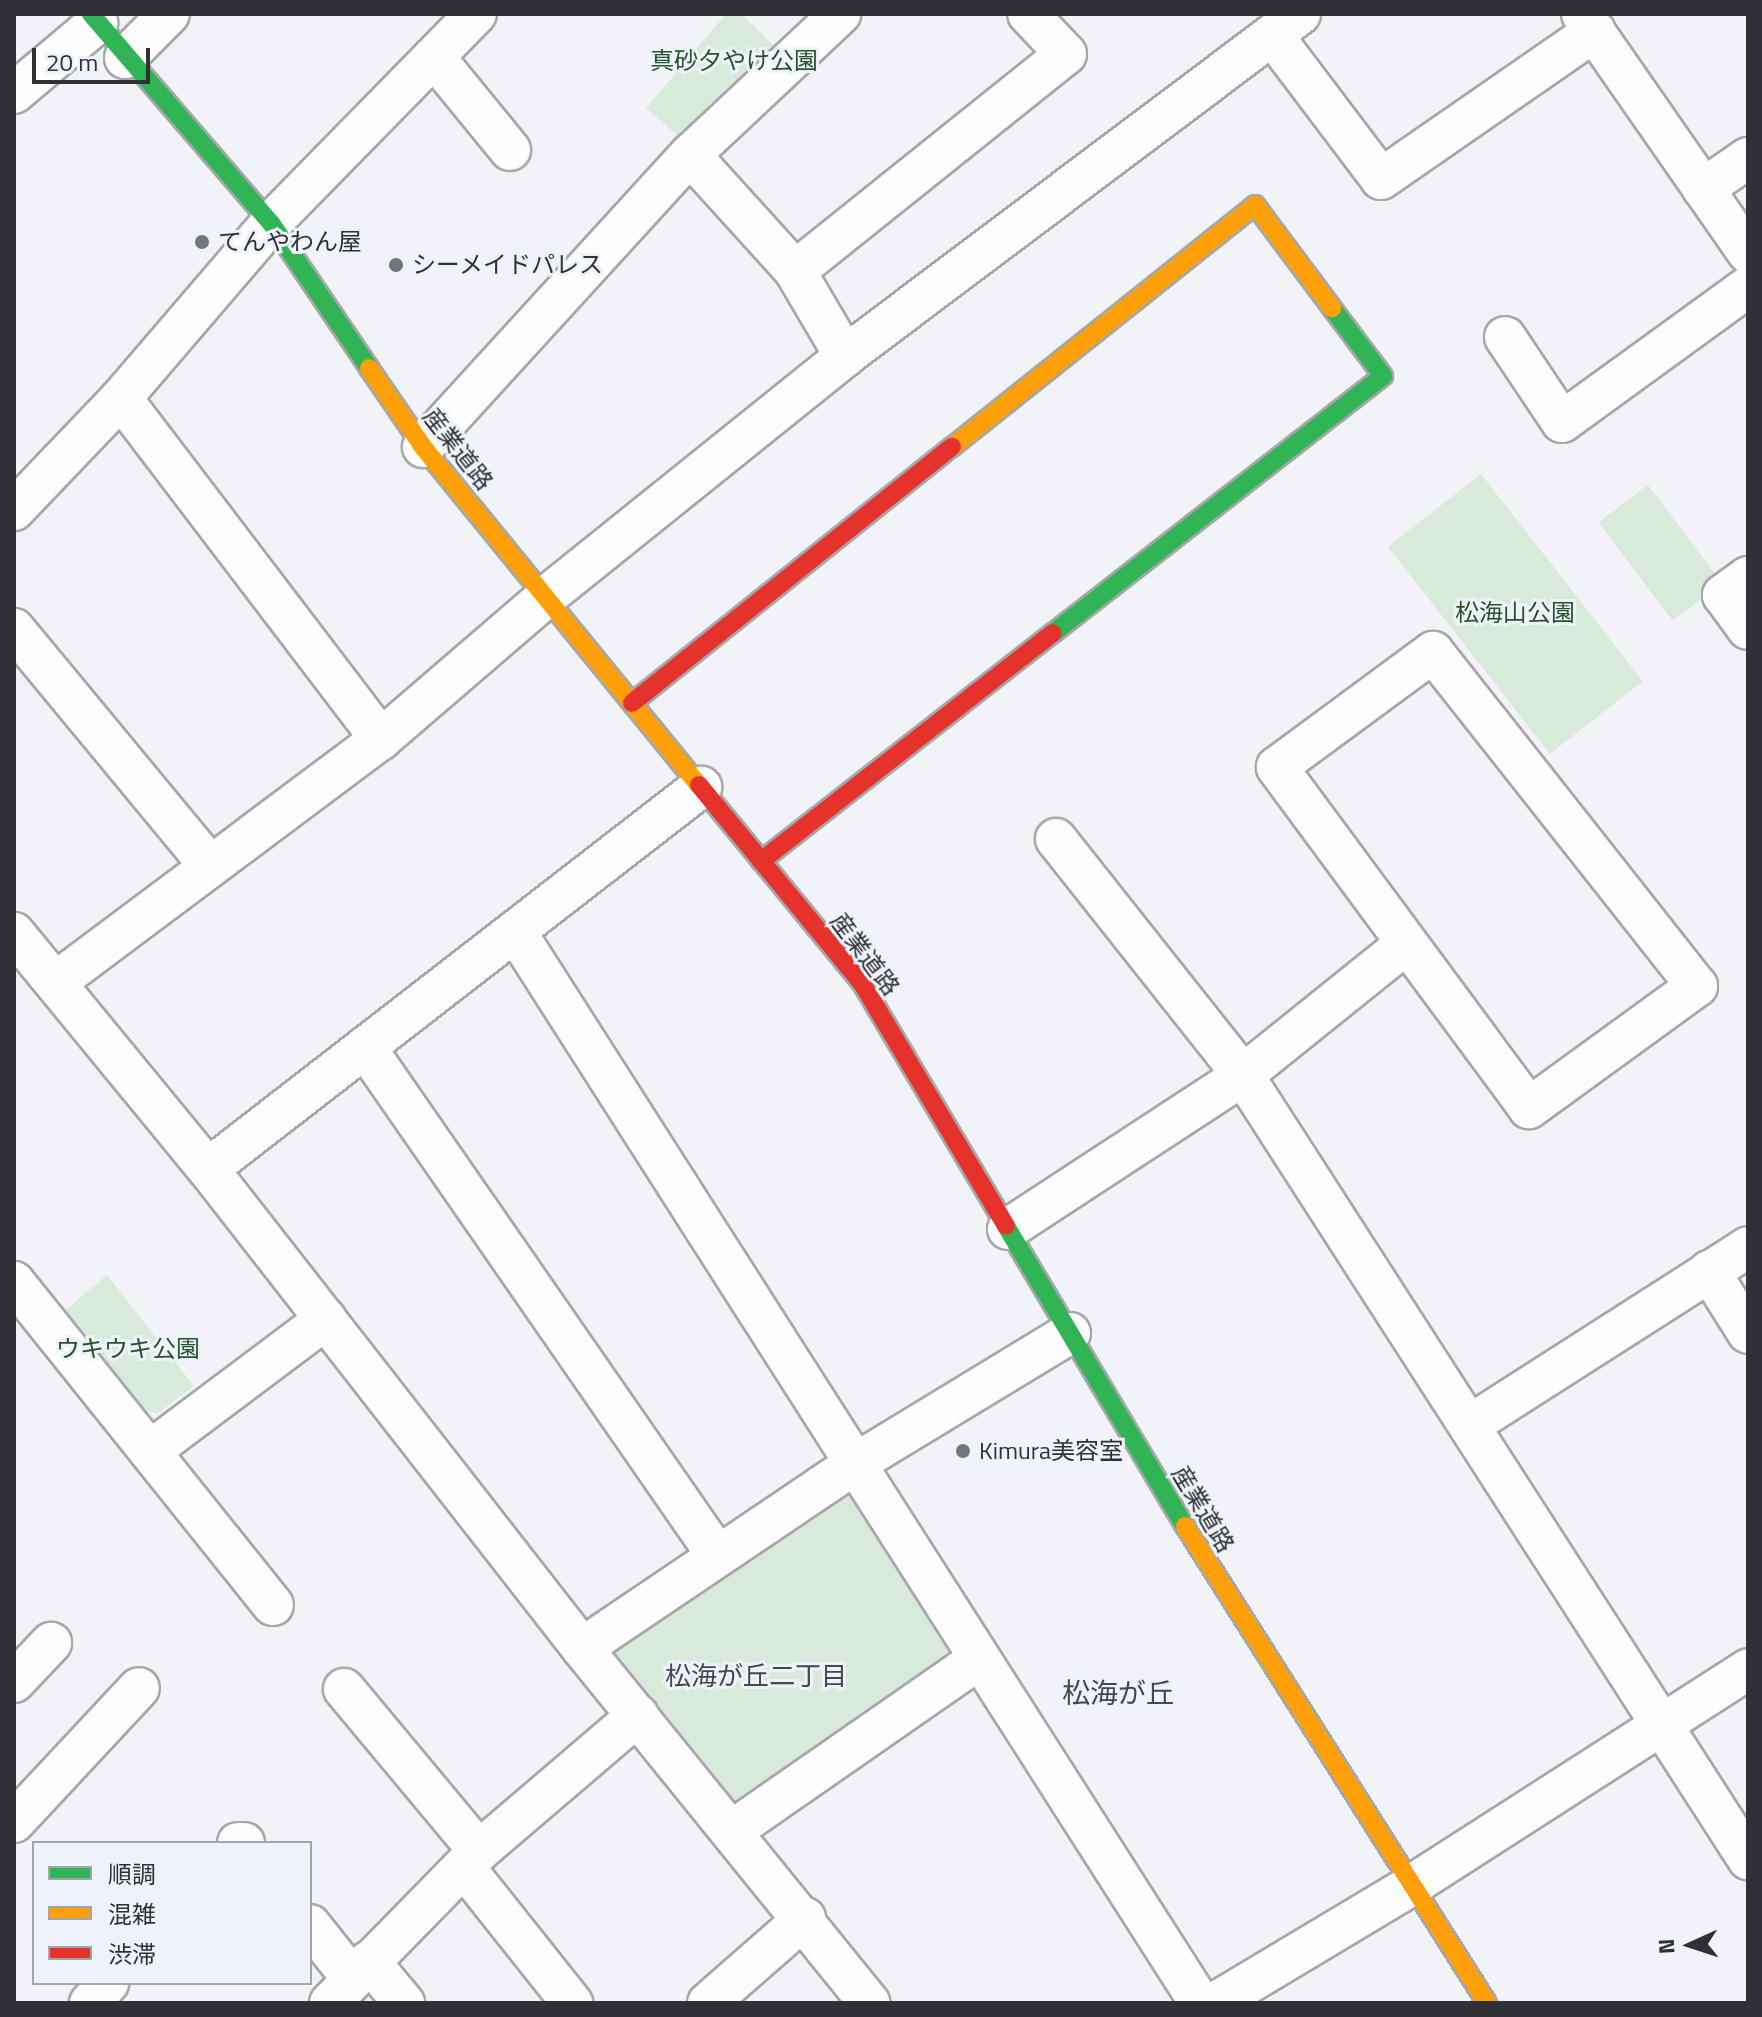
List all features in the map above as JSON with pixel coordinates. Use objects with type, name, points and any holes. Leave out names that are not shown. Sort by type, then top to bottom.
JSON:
[{"type":"street","points":[[125,58],[169,14]]},
{"type":"street","points":[[14,510],[121,398],[271,223],[476,14]]},
{"type":"street","points":[[423,447],[690,155],[840,14]]},
{"type":"street","points":[[795,271],[1066,54],[1028,14]]},
{"type":"street","points":[[14,93],[94,18]]},
{"type":"street","name":"産業道路","points":[[94,18],[125,58],[271,223],[423,447],[863,985],[1070,1333],[1409,1887],[1487,2003]]},
{"type":"street","points":[[56,982],[381,739],[547,596],[845,356],[1287,25],[1381,179],[1589,23],[1748,253]]},
{"type":"street","points":[[434,57],[510,150]]},
{"type":"street","points":[[690,155],[795,271],[845,356]]},
{"type":"street","points":[[1703,189],[1748,158]]},
{"type":"street","points":[[632,703],[1255,205],[1383,376],[761,861]]},
{"type":"street","points":[[1505,337],[1562,422],[1748,287]]},
{"type":"street","points":[[121,398],[381,739]]},
{"type":"street","points":[[1748,577],[1723,595],[1748,629]]},
{"type":"street","points":[[14,629],[210,866]]},
{"type":"street","points":[[1433,652],[1697,986],[1529,1108],[1406,944],[1277,767],[1433,652]]},
{"type":"street","points":[[208,1169],[701,787]]},
{"type":"street","points":[[1056,839],[1243,1075],[1748,1859]]},
{"type":"street","points":[[515,931],[853,1465],[1200,2003]]},
{"type":"street","points":[[14,933],[208,1169],[582,1648],[805,1918],[869,2003]]},
{"type":"street","points":[[1008,1229],[1243,1075],[1406,944]]},
{"type":"street","points":[[365,1047],[717,1555]]},
{"type":"street","points":[[1470,1425],[1748,1247]]},
{"type":"street","points":[[1709,1271],[1748,1333]]},
{"type":"street","points":[[14,1282],[273,1605]]},
{"type":"street","points":[[150,1451],[326,1319]]},
{"type":"street","points":[[582,1648],[853,1465],[1070,1333]]},
{"type":"street","points":[[14,1682],[51,1643]]},
{"type":"street","points":[[733,1830],[979,1659]]},
{"type":"street","points":[[1215,2003],[1409,1887],[1748,1669]]},
{"type":"street","points":[[14,1822],[139,1688]]},
{"type":"street","points":[[344,1689],[471,1859],[572,2003]]},
{"type":"street","points":[[350,1981],[471,1859],[638,1715]]},
{"type":"street","points":[[708,2003],[805,1918]]},
{"type":"street","points":[[312,1928],[350,1981],[404,2003]]},
{"type":"street","points":[[90,2003],[106,1985]]},
{"type":"green space","name":"真砂夕やけ公園","points":[[726,14],[741,14],[789,61],[695,151],[646,108]]},
{"type":"green space","name":"松海山公園","points":[[1481,474],[1643,681],[1550,754],[1388,547]]},
{"type":"green space","points":[[1648,485],[1722,583],[1673,621],[1598,522]]},
{"type":"green space","name":"ウキウキ公園","points":[[107,1275],[194,1386],[157,1414],[136,1407],[63,1312]]},
{"type":"green space","points":[[853,1465],[979,1659],[705,1837],[579,1643]]},
{"type":"traffic: fast","points":[[91,14],[271,223],[369,368]]},
{"type":"traffic: fast","points":[[1053,633],[1383,376],[1332,308]]},
{"type":"traffic: fast","points":[[1006,1226],[1185,1526]]},
{"type":"traffic: slow","points":[[952,447],[1255,205],[1332,308]]},
{"type":"traffic: slow","points":[[369,368],[423,447],[699,785]]},
{"type":"traffic: slow","points":[[1185,1526],[1487,2003]]},
{"type":"traffic: jam","points":[[632,703],[952,447]]},
{"type":"traffic: jam","points":[[761,861],[1053,633]]},
{"type":"traffic: jam","points":[[699,785],[863,985],[1006,1226]]},
{"type":"place","name":"てんやわん屋","points":[[202,242]]},
{"type":"place","name":"シーメイドパレス","points":[[396,265]]},
{"type":"place","name":"Kimura美容室","points":[[963,1451]]},
{"type":"district","name":"松海が丘二丁目","points":[[756,1676]]},
{"type":"district","name":"松海が丘","points":[[1118,1693]]}]
